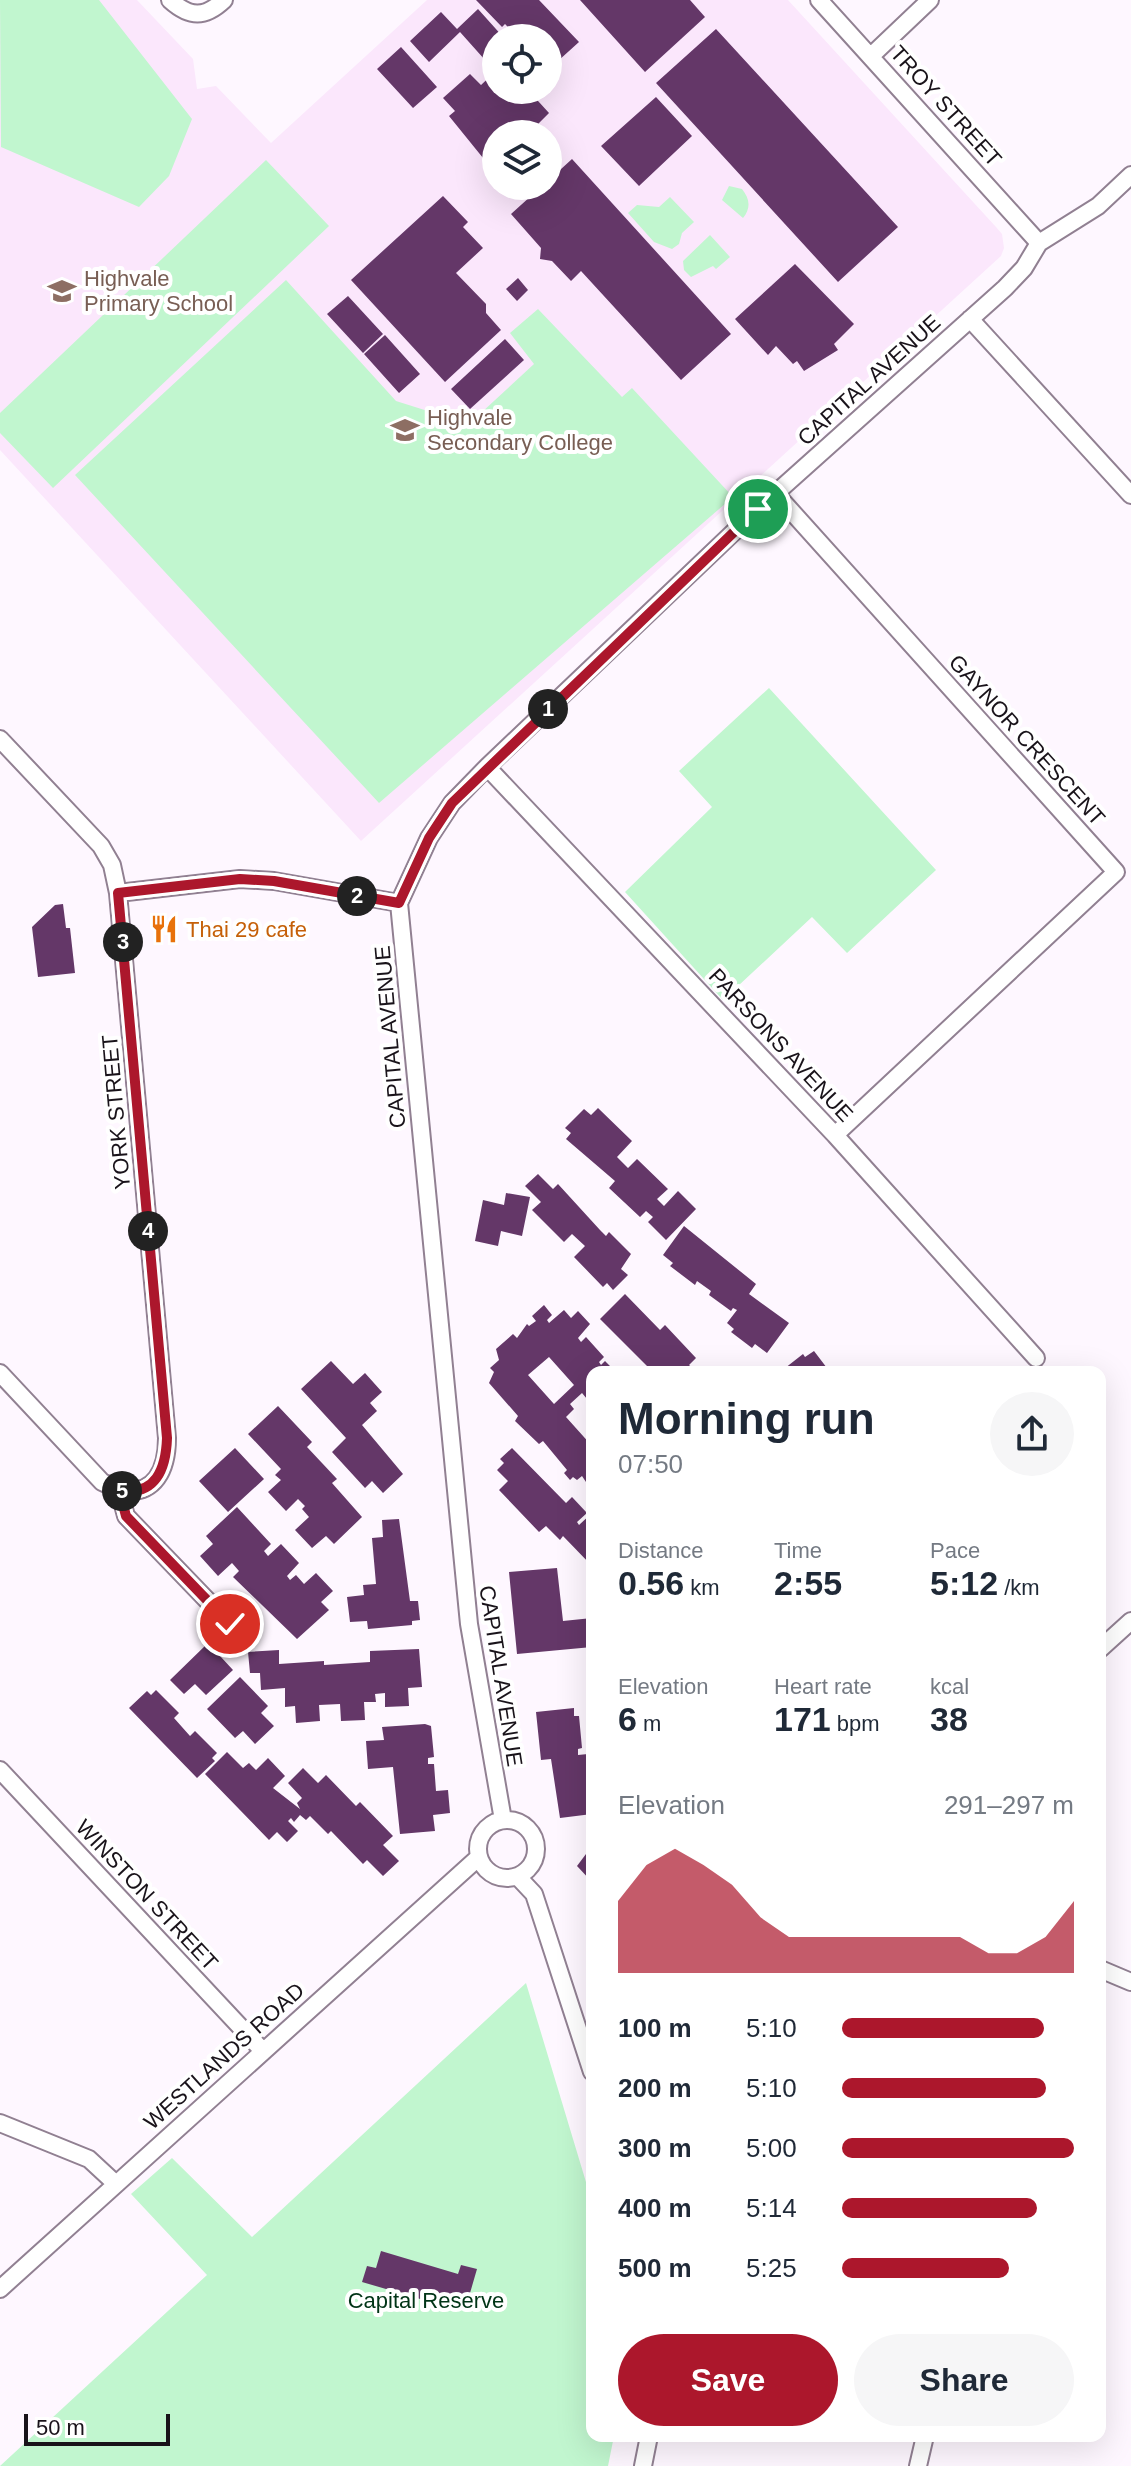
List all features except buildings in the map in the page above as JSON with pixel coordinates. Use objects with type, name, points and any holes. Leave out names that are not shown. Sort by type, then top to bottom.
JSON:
[{"type":"street","points":[[170,0],[194,15],[207,14],[224,0]]},
{"type":"street","name":"TROY STREET","points":[[819,0],[1039,243]]},
{"type":"street","points":[[871,56],[930,0]]},
{"type":"street","name":"CAPITAL AVENUE","points":[[503,1820],[469,1624],[399,903],[429,838],[452,803],[487,767],[775,493],[1024,268],[1039,243],[1098,206],[1131,175]]},
{"type":"street","points":[[970,319],[1131,495]]},
{"type":"street","name":"GAYNOR CRESCENT","points":[[775,493],[1116,872],[835,1135]]},
{"type":"street","name":"YORK STREET","points":[[0,739],[101,846],[112,865],[118,893],[167,1438],[167,1461],[161,1476],[140,1490],[119,1490]]},
{"type":"street","name":"PARSONS AVENUE","points":[[487,767],[835,1135],[1036,1358]]},
{"type":"street","points":[[118,893],[240,879],[274,881],[399,903]]},
{"type":"street","points":[[0,1373],[102,1482],[119,1490],[126,1516],[230,1624]]},
{"type":"street","points":[[1106,1644],[1131,1621]]},
{"type":"street","name":"WINSTON STREET","points":[[0,1770],[262,2050]]},
{"type":"street","points":[[503,1820],[523,1824],[535,1840],[535,1860],[518,1877],[498,1877],[489,1872],[479,1857],[478,1847],[486,1828],[503,1820]]},
{"type":"street","name":"WESTLANDS ROAD","points":[[0,2289],[479,1857]]},
{"type":"street","points":[[518,1877],[534,1894],[586,2051]]},
{"type":"street","points":[[1106,1972],[1131,1982]]},
{"type":"street","points":[[0,2123],[89,2159],[116,2184]]},
{"type":"street","points":[[643,2466],[648,2442]]},
{"type":"street","points":[[918,2466],[924,2442]]},
{"type":"shaded area","name":"Highvale Secondary College","points":[[0,0],[137,0],[193,59],[197,89],[216,86],[271,143],[427,0],[788,0],[1002,234],[1004,248],[1001,256],[361,841],[0,450]]},
{"type":"green space","points":[[0,0],[99,0],[192,119],[169,176],[139,207],[1,147]]},
{"type":"green space","points":[[266,160],[329,226],[53,488],[0,433],[0,413]]},
{"type":"green space","points":[[729,186],[742,189],[747,196],[748,207],[743,218],[722,200]]},
{"type":"green space","points":[[670,197],[694,222],[672,249],[654,242],[628,213],[637,205],[659,207]]},
{"type":"green space","points":[[710,235],[730,257],[716,269],[713,266],[691,277],[684,270],[683,261]]},
{"type":"green space","points":[[286,280],[396,401],[469,424],[534,364],[510,333],[538,309],[622,397],[632,388],[733,497],[379,803],[75,475]]},
{"type":"green space","points":[[769,688],[936,870],[847,953],[812,917],[723,1000],[625,892],[712,807],[679,771]]},
{"type":"green space","name":"Capital Reserve","points":[[526,1983],[586,2182],[586,2442],[613,2442],[608,2466],[0,2466],[207,2275],[131,2194],[172,2158],[252,2237]]},
{"type":"place","name":"Highvale Primary School","points":[[62,291]]},
{"type":"place","name":"Highvale Secondary College","points":[[405,430]]},
{"type":"place","name":"Thai 29 cafe","points":[[164,929]]},
{"type":"route","points":[[230,1624],[126,1516],[119,1490],[140,1490],[152,1485],[161,1476],[167,1461],[167,1438],[118,893],[240,879],[274,881],[399,903],[429,838],[452,803],[758,509]]}]
